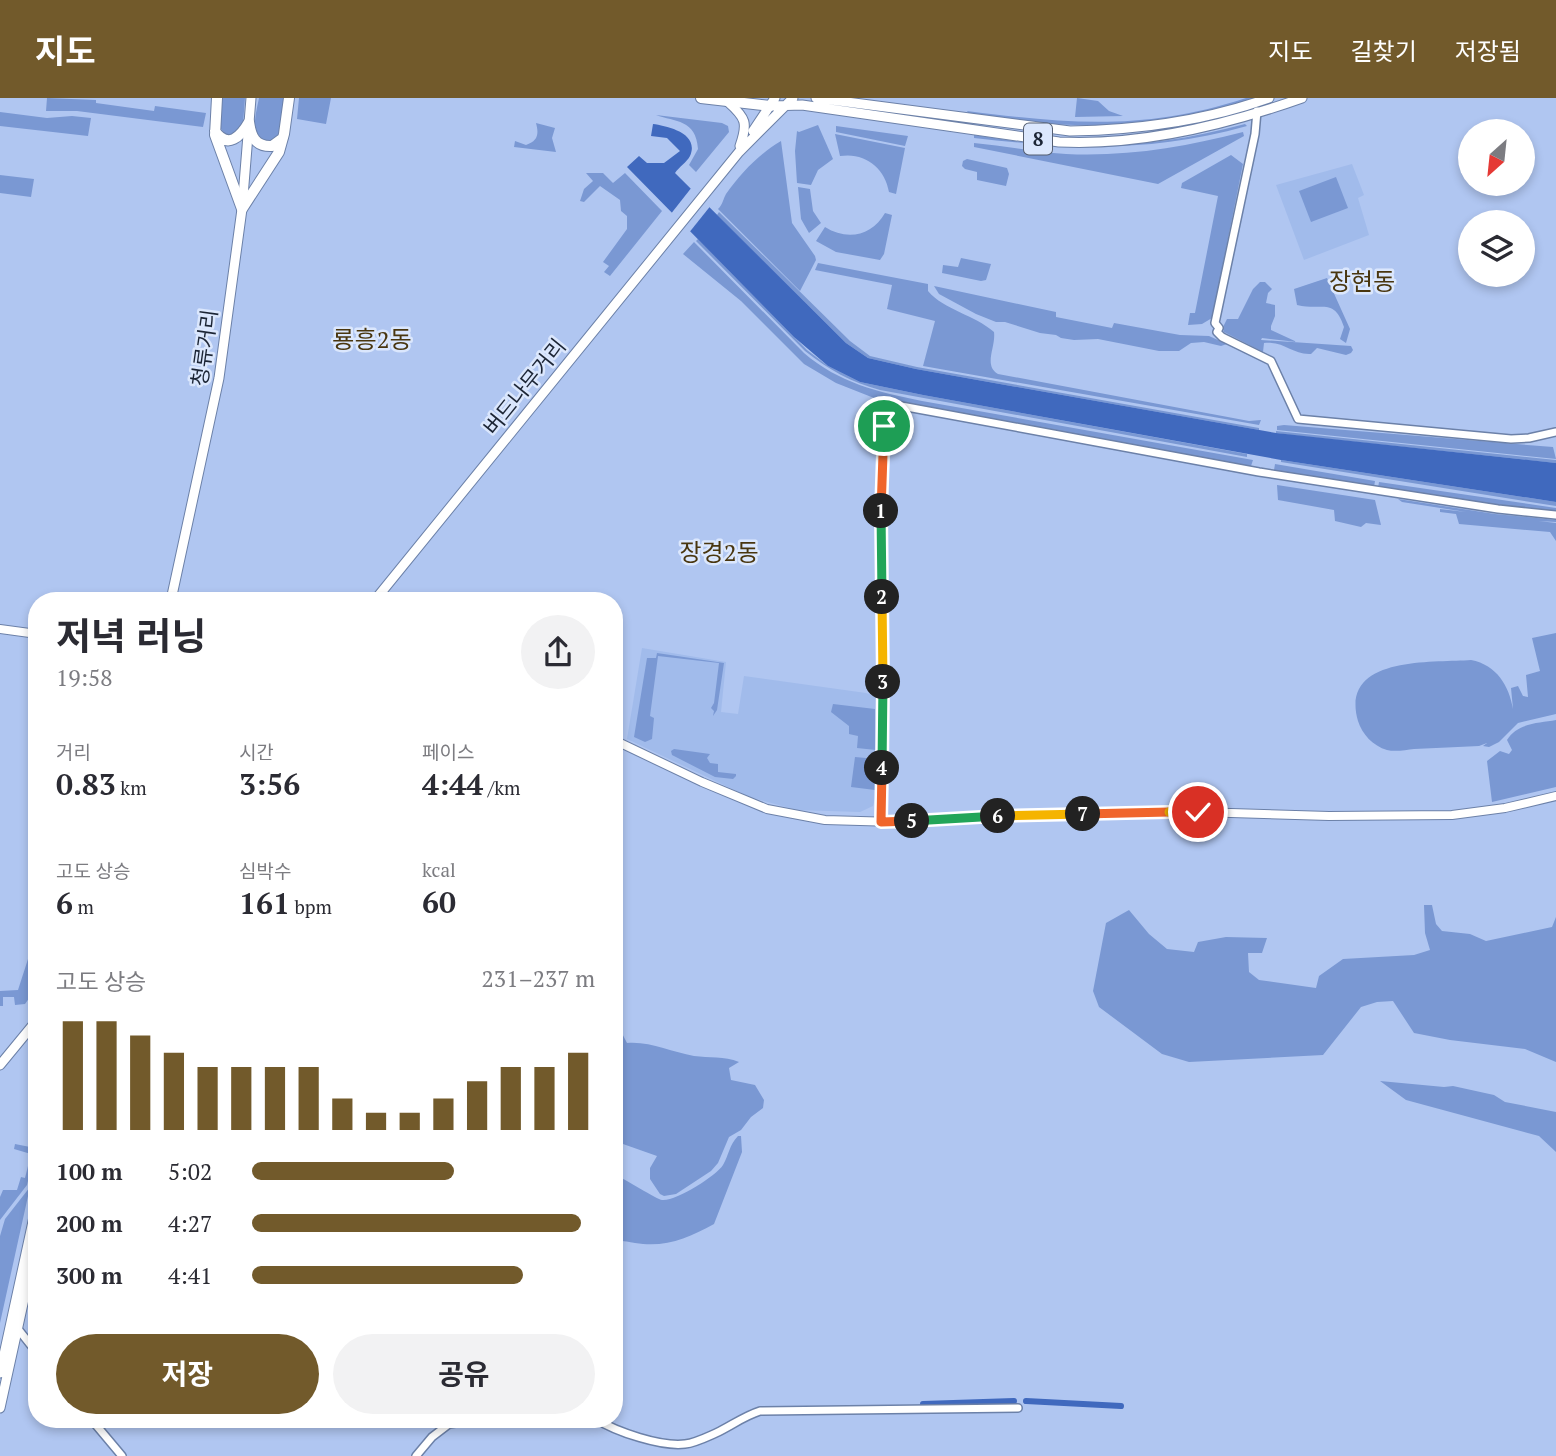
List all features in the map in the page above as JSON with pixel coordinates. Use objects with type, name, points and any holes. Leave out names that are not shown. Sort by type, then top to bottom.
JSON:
[{"type":"highway","points":[[217,98],[214,127],[242,209]]},
{"type":"highway","points":[[242,209],[279,152],[289,98]]},
{"type":"highway","name":"8","points":[[701,98],[728,102],[772,102]]},
{"type":"highway","points":[[214,127],[222,139],[232,140],[241,136],[249,122]]},
{"type":"highway","points":[[249,122],[253,138],[261,145],[277,144],[284,134]]},
{"type":"main road","name":"청류거리","points":[[173,592],[217,388],[242,209],[251,98]]},
{"type":"main road","points":[[741,148],[793,98]]},
{"type":"main road","name":"8","points":[[816,98],[1070,131],[1173,123],[1269,98]]},
{"type":"main road","name":"8","points":[[772,102],[785,107],[802,106],[1059,142],[1094,144],[1165,134],[1258,114],[1302,98]]},
{"type":"main road","points":[[728,102],[745,123],[741,148]]},
{"type":"main road","points":[[741,148],[772,102]]},
{"type":"main road","name":"버드나무거리","points":[[381,592],[741,148]]},
{"type":"main road","points":[[0,629],[28,633]]},
{"type":"main road","points":[[623,744],[768,810],[812,819],[881,822],[1020,815],[1198,812],[1329,816],[1452,815],[1505,808],[1556,796]]},
{"type":"main road","points":[[0,1065],[28,1031]]},
{"type":"main road","points":[[0,1373],[28,1244]]},
{"type":"main road","points":[[0,1408],[28,1282]]},
{"type":"street","points":[[1256,103],[1258,114],[1215,323],[1219,328],[1217,332],[1271,361],[1298,419],[1511,439],[1556,432]]},
{"type":"street","points":[[881,822],[881,544],[885,403],[1259,472],[1498,509],[1556,515]]},
{"type":"street","points":[[18,1329],[28,1342]]},
{"type":"street","points":[[611,1428],[645,1439],[684,1444],[715,1434],[745,1416],[760,1412],[1018,1408]]},
{"type":"street","points":[[99,1428],[122,1456]]},
{"type":"street","points":[[416,1456],[444,1428]]},
{"type":"shaded area","points":[[47,98],[96,100],[96,103],[154,111],[155,106],[206,113],[203,127],[77,111],[46,111]]},
{"type":"shaded area","points":[[221,98],[245,98],[243,124],[232,136],[226,135],[218,125]]},
{"type":"shaded area","points":[[259,98],[285,98],[281,128],[272,141],[264,141],[256,132]]},
{"type":"shaded area","points":[[299,98],[331,98],[326,124],[297,119]]},
{"type":"shaded area","points":[[1077,98],[1098,101],[1109,111],[1123,116],[1075,117]]},
{"type":"shaded area","points":[[1254,98],[1188,115],[1121,124],[1049,123],[969,114],[967,111],[1040,119],[1107,122],[1174,116]]},
{"type":"shaded area","points":[[0,112],[47,118],[91,118],[88,136],[0,126]]},
{"type":"shaded area","points":[[656,115],[722,123],[728,126],[729,132],[696,172],[689,165],[698,149],[693,132],[683,123]]},
{"type":"shaded area","points":[[536,123],[555,128],[552,138],[556,152],[514,147],[515,141],[526,145],[535,139]]},
{"type":"shaded area","points":[[653,124],[680,132],[690,142],[690,156],[675,173],[846,343],[868,358],[916,369],[1276,433],[1556,463],[1556,502],[1281,460],[860,382],[828,366],[794,337],[627,167],[639,156],[647,163],[664,163],[680,151],[667,138],[651,136]]},
{"type":"shaded area","points":[[1245,124],[1247,126],[1177,141],[1144,145],[1091,146],[1156,142]]},
{"type":"shaded area","points":[[818,125],[833,159],[818,170],[811,185],[797,183],[797,131]]},
{"type":"shaded area","points":[[836,126],[908,136],[905,146],[836,132]]},
{"type":"shaded area","points":[[1243,132],[1244,136],[1158,184],[974,147],[974,143],[1054,153],[1111,154],[1177,146]]},
{"type":"shaded area","points":[[835,134],[905,148],[896,194],[889,192],[878,169],[865,159],[840,156]]},
{"type":"shaded area","points":[[974,135],[1019,142],[1040,144],[974,138]]},
{"type":"shaded area","points":[[781,141],[792,223],[816,260],[800,291],[718,209],[744,171]]},
{"type":"shaded area","points":[[1231,155],[1243,164],[1212,318],[1202,324],[1188,325],[1190,313],[1195,313],[1218,196],[1181,188],[1182,183]]},
{"type":"shaded area","points":[[967,159],[1007,168],[1009,174],[1006,186],[977,180],[977,172],[962,166]]},
{"type":"shaded area","points":[[1352,164],[1364,195],[1358,198],[1369,235],[1304,260],[1276,185]]},
{"type":"shaded area","points":[[586,173],[603,173],[613,183],[625,173],[662,211],[610,276],[604,272],[609,266],[603,262],[627,229],[627,216],[621,211],[620,200],[600,186],[584,202],[580,201],[584,189],[593,181]]},
{"type":"shaded area","points":[[0,175],[34,179],[31,197],[0,193]]},
{"type":"shaded area","points":[[1336,177],[1348,208],[1311,222],[1299,191]]},
{"type":"shaded area","points":[[798,187],[810,189],[813,211],[821,223],[809,233],[801,219]]},
{"type":"shaded area","points":[[719,212],[850,341],[870,356],[1259,430],[916,369],[868,358],[846,343],[717,215]]},
{"type":"shaded area","points":[[885,213],[892,215],[884,254],[880,260],[836,252],[816,241],[825,227],[842,234],[858,234],[873,227]]},
{"type":"shaded area","points":[[698,239],[807,350],[828,366],[860,382],[1247,454],[1247,457],[880,390],[859,383],[832,370],[805,351],[696,241]]},
{"type":"shaded area","points":[[694,242],[804,353],[845,379],[922,401],[1253,460],[1251,466],[874,398],[836,383],[804,364],[741,301],[683,254]]},
{"type":"shaded area","points":[[961,258],[991,264],[986,280],[942,273],[943,265],[958,267]]},
{"type":"shaded area","points":[[818,263],[928,284],[928,291],[935,298],[994,332],[991,366],[998,374],[1249,421],[1261,420],[1259,425],[923,366],[935,321],[887,309],[892,285],[815,270]]},
{"type":"shaded area","points":[[1327,278],[1350,329],[1346,343],[1340,339],[1344,327],[1332,308],[1297,305],[1294,289]]},
{"type":"shaded area","points":[[1260,282],[1265,282],[1272,289],[1268,293],[1266,303],[1275,305],[1271,330],[1297,342],[1261,340],[1351,346],[1351,353],[1346,355],[1317,348],[1311,354],[1304,354],[1271,343],[1264,343],[1263,352],[1224,332],[1227,319],[1238,319],[1253,289]]},
{"type":"shaded area","points":[[934,286],[1056,312],[1056,317],[1112,328],[1114,323],[1180,335],[1209,336],[1227,344],[1221,346],[1204,342],[1191,343],[1179,351],[1159,351],[1098,339],[1061,338],[1005,322],[996,322],[976,314],[939,294]]},
{"type":"shaded area","points":[[1277,426],[1553,447],[1556,459],[1277,430]]},
{"type":"shaded area","points":[[1276,431],[1556,460],[1556,463],[1290,435]]},
{"type":"shaded area","points":[[1281,462],[1556,502],[1556,506]]},
{"type":"shaded area","points":[[1275,464],[1375,481],[1374,487],[1274,470]]},
{"type":"shaded area","points":[[1379,482],[1556,508],[1556,512],[1493,506],[1378,488]]},
{"type":"shaded area","points":[[1277,485],[1375,500],[1381,525],[1366,523],[1361,527],[1335,521],[1334,510],[1278,500]]},
{"type":"shaded area","points":[[1398,499],[1556,520],[1539,521],[1556,523],[1556,541],[1550,532],[1459,524],[1456,514],[1440,512],[1440,509],[1466,512],[1402,502]]},
{"type":"shaded area","points":[[1556,633],[1556,714],[1518,723],[1499,742],[1489,747],[1483,746],[1487,743],[1479,746],[1390,751],[1373,742],[1360,726],[1356,700],[1362,684],[1375,673],[1414,663],[1471,660],[1480,663],[1500,678],[1513,709],[1511,688],[1518,686],[1523,696],[1528,697],[1526,675],[1540,671],[1532,638]]},
{"type":"shaded area","points":[[642,648],[726,662],[721,712],[738,714],[744,676],[878,697],[878,787],[873,806],[860,812],[797,810],[749,797],[627,739]]},
{"type":"shaded area","points":[[657,653],[724,663],[717,710],[713,716],[714,711],[711,708],[719,663],[658,656],[650,716],[654,718],[652,739],[645,742],[634,737],[647,658],[656,658]]},
{"type":"shaded area","points":[[833,704],[875,709],[876,750],[857,748],[858,736],[849,734],[849,726],[831,712]]},
{"type":"shaded area","points":[[1556,720],[1556,787],[1492,802],[1487,761],[1500,751],[1509,754],[1512,750],[1507,740],[1516,730]]},
{"type":"shaded area","points":[[674,749],[710,754],[707,758],[710,763],[718,764],[718,772],[736,776],[733,779],[715,777],[672,755],[671,751]]},
{"type":"shaded area","points":[[855,757],[877,759],[875,790],[851,787]]},
{"type":"shaded area","points":[[1424,905],[1432,905],[1436,924],[1442,931],[1470,934],[1486,941],[1552,927],[1556,917],[1556,1062],[1525,1049],[1414,1033],[1393,1001],[1361,1007],[1323,1055],[1189,1062],[1162,1054],[1099,1007],[1093,991],[1106,923],[1129,910],[1149,934],[1167,949],[1194,952],[1198,942],[1226,937],[1267,938],[1262,953],[1248,953],[1249,972],[1259,980],[1316,988],[1319,976],[1343,959],[1414,955],[1430,950],[1425,933]]},
{"type":"shaded area","points":[[28,959],[28,1000],[25,1004],[15,1005],[14,997],[3,997],[3,1006],[0,1006],[0,991],[18,990]]},
{"type":"shaded area","points":[[623,1035],[627,1043],[739,1062],[729,1068],[731,1080],[755,1085],[764,1100],[763,1108],[751,1117],[741,1130],[729,1137],[718,1163],[711,1171],[676,1194],[660,1194],[650,1179],[650,1168],[657,1156],[623,1144]]},
{"type":"shaded area","points":[[1380,1081],[1453,1086],[1494,1095],[1505,1102],[1556,1112],[1556,1152],[1539,1136],[1406,1100]]},
{"type":"shaded area","points":[[741,1136],[742,1152],[714,1224],[667,1243],[623,1241],[623,1179],[659,1199],[668,1200],[695,1187],[719,1170],[733,1143]]},
{"type":"shaded area","points":[[15,1144],[28,1147],[28,1153],[14,1149]]},
{"type":"shaded area","points":[[28,1166],[27,1185],[0,1220],[0,1197],[3,1190],[17,1190],[21,1177],[25,1178]]},
{"type":"shaded area","points":[[28,1190],[0,1323],[0,1236],[5,1219]]},
{"type":"pier","points":[[692,187],[712,204],[688,234],[670,215]]},
{"type":"waterway","points":[[923,1404],[1014,1401]]},
{"type":"waterway","points":[[1026,1401],[1121,1406]]},
{"type":"district","name":"장현동","points":[[1362,282]]},
{"type":"district","name":"룡흥2동","points":[[372,340]]},
{"type":"district","name":"장경2동","points":[[719,553]]},
{"type":"route","points":[[884,426],[881,822],[1020,815],[1198,812]]}]
